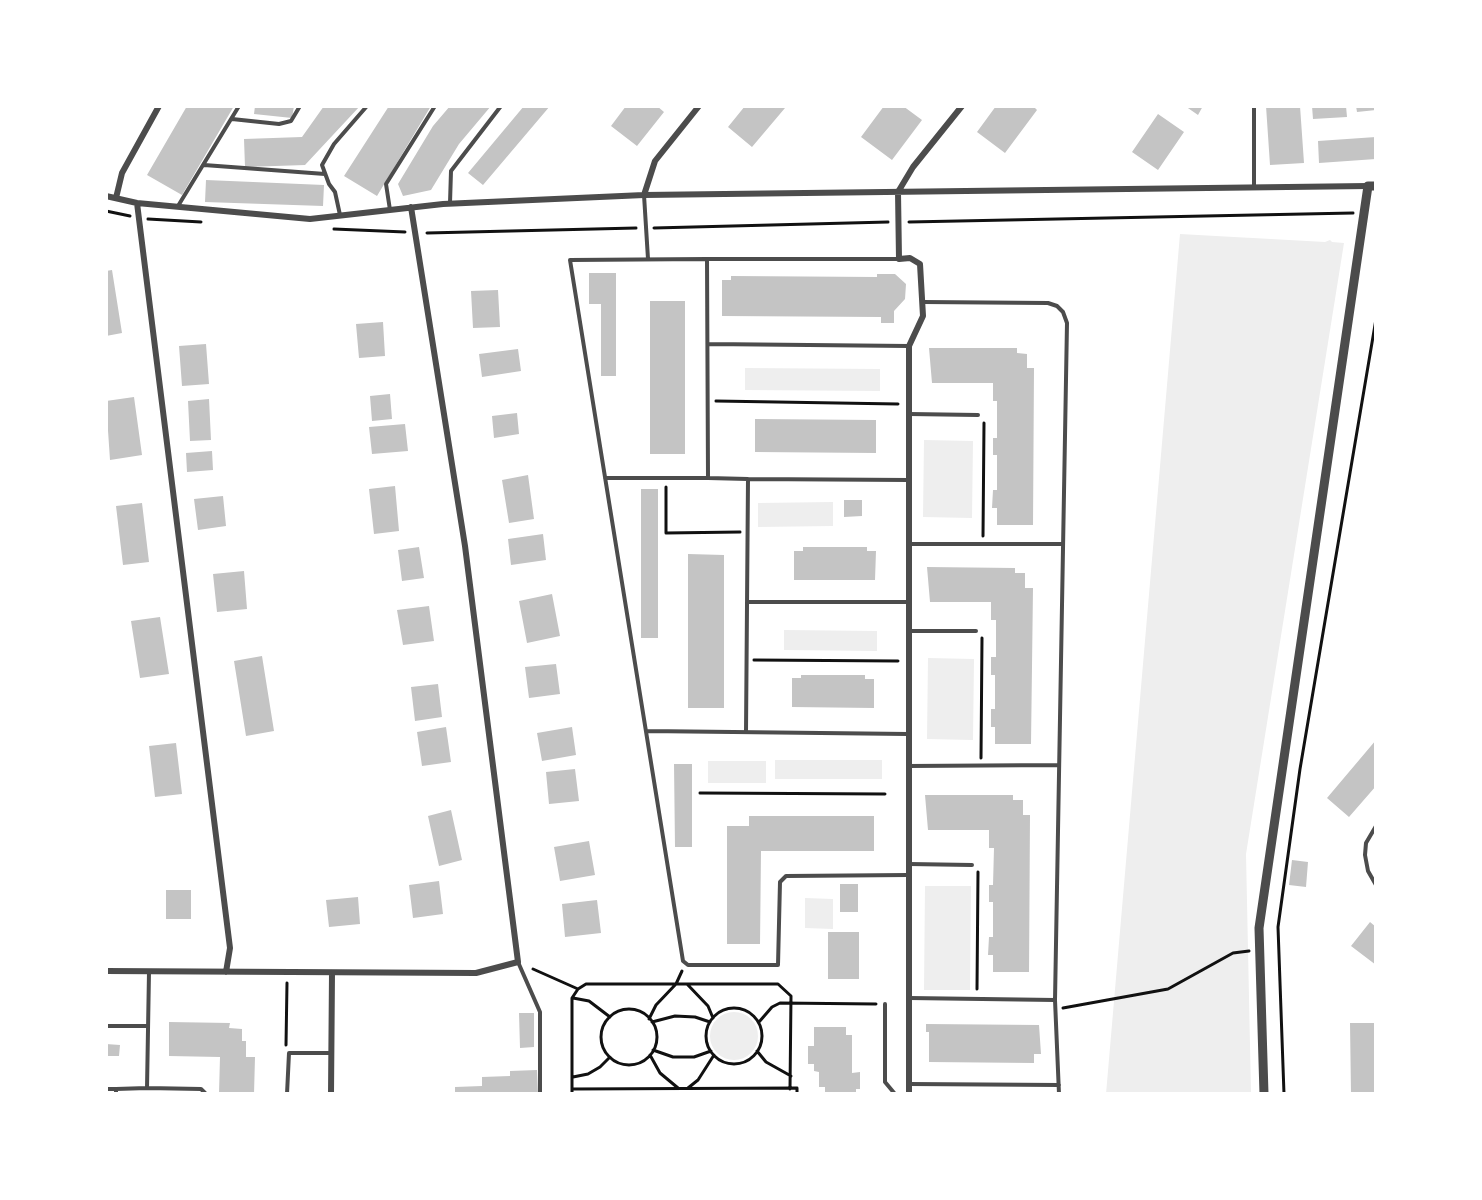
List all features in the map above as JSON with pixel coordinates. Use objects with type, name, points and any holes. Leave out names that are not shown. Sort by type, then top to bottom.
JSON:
[{"type":"street","points":[[116,198],[122,173],[159,106]]},
{"type":"street","points":[[644,195],[655,161],[699,106]]},
{"type":"street","points":[[909,1094],[909,346],[922,322],[923,302],[920,264],[910,258],[899,259],[898,192],[913,167],[962,106]]},
{"type":"street","points":[[106,196],[137,203],[310,219],[450,203],[644,195],[1372,186],[1260,918],[1264,1094]]},
{"type":"street","points":[[137,203],[230,948],[226,972]]},
{"type":"street","points":[[106,972],[476,974],[518,962],[465,546],[411,207]]},
{"type":"street","points":[[331,1094],[332,973]]},
{"type":"lane","points":[[178,207],[239,106]]},
{"type":"lane","points":[[232,119],[279,124],[291,121],[300,106]]},
{"type":"lane","points":[[340,215],[335,192],[322,165],[334,144],[367,106]]},
{"type":"lane","points":[[390,210],[386,184],[435,106]]},
{"type":"lane","points":[[450,203],[450,171],[501,106]]},
{"type":"lane","points":[[1254,106],[1254,188]]},
{"type":"lane","points":[[204,165],[326,174]]},
{"type":"lane","points":[[644,195],[648,259]]},
{"type":"lane","points":[[707,258],[708,478]]},
{"type":"lane","points":[[899,259],[570,260],[685,964],[778,965],[780,882],[786,876],[908,875]]},
{"type":"lane","points":[[923,302],[1048,303],[1057,306],[1063,312],[1067,323],[1055,1000],[1059,1094]]},
{"type":"lane","points":[[708,344],[909,346]]},
{"type":"lane","points":[[909,414],[978,415]]},
{"type":"lane","points":[[605,478],[909,480]]},
{"type":"lane","points":[[746,732],[748,479]]},
{"type":"lane","points":[[909,544],[1063,544]]},
{"type":"lane","points":[[747,602],[909,602]]},
{"type":"lane","points":[[908,631],[976,632]]},
{"type":"lane","points":[[646,731],[908,734]]},
{"type":"lane","points":[[908,766],[1059,765]]},
{"type":"lane","points":[[1376,826],[1366,843],[1365,855],[1368,871],[1376,885]]},
{"type":"lane","points":[[908,864],[972,865]]},
{"type":"lane","points":[[518,962],[540,1012],[540,1094]]},
{"type":"lane","points":[[147,1088],[149,972]]},
{"type":"lane","points":[[908,998],[1055,1000]]},
{"type":"lane","points":[[885,1004],[884,1078],[895,1094]]},
{"type":"lane","points":[[106,1026],[148,1026]]},
{"type":"lane","points":[[287,1094],[289,1053],[331,1053]]},
{"type":"lane","points":[[909,1084],[1059,1085]]},
{"type":"lane","points":[[106,1089],[116,1091],[147,1088],[201,1089],[206,1094]]},
{"type":"path","points":[[106,211],[139,218]]},
{"type":"path","points":[[1284,1094],[1278,927],[1300,770],[1376,319]]},
{"type":"path","points":[[708,401],[909,404]]},
{"type":"path","points":[[978,415],[984,421],[983,544]]},
{"type":"path","points":[[666,479],[666,532],[748,532]]},
{"type":"path","points":[[976,632],[982,638],[981,766]]},
{"type":"path","points":[[747,660],[908,661]]},
{"type":"path","points":[[700,793],[885,794]]},
{"type":"path","points":[[972,865],[978,870],[976,999]]},
{"type":"path","points":[[1055,1009],[1168,990],[1233,953],[1259,949]]},
{"type":"path","points":[[518,962],[578,989]]},
{"type":"path","points":[[685,964],[676,984],[656,1005],[651,1020],[656,1039],[653,1050],[644,1061],[627,1065],[609,1057],[602,1044],[601,1036],[610,1017],[621,1010],[639,1011],[651,1020],[675,1016],[694,1017],[710,1022]]},
{"type":"path","points":[[287,972],[285,1040],[289,1053]]},
{"type":"path","points":[[790,1089],[791,996],[778,984],[586,984],[578,989],[573,998],[572,1091],[797,1089],[797,1094]]},
{"type":"path","points":[[687,984],[708,1006],[713,1018]]},
{"type":"path","points":[[573,998],[589,1001],[610,1017]]},
{"type":"path","points":[[758,1023],[772,1006],[780,1003],[885,1004]]},
{"type":"path","points":[[653,1050],[673,1057],[694,1057],[712,1053],[733,1064],[749,1059],[757,1051],[762,1038],[758,1023],[752,1014],[736,1008],[719,1012],[713,1018],[706,1034],[712,1053],[698,1080],[687,1089]]},
{"type":"path","points":[[757,1051],[766,1062],[790,1076]]},
{"type":"path","points":[[650,1055],[660,1073],[679,1089]]},
{"type":"path","points":[[573,1077],[588,1074],[600,1067],[609,1057]]},
{"type":"shaded area","points":[[1180,234],[1325,242],[1330,240],[1344,243],[1246,854],[1251,1093],[1106,1094]]},
{"type":"shaded area","points":[[745,368],[880,369],[880,391],[745,390]]},
{"type":"shaded area","points":[[924,440],[973,441],[972,518],[923,517]]},
{"type":"shaded area","points":[[833,502],[833,526],[758,527],[758,503]]},
{"type":"shaded area","points":[[784,630],[877,631],[877,651],[784,650]]},
{"type":"shaded area","points":[[928,658],[974,659],[973,740],[927,739]]},
{"type":"shaded area","points":[[775,760],[882,760],[882,779],[775,779]]},
{"type":"shaded area","points":[[708,761],[766,761],[766,783],[708,783]]},
{"type":"shaded area","points":[[925,886],[971,886],[970,990],[924,990]]},
{"type":"shaded area","points":[[805,898],[833,899],[833,929],[805,928]]},
{"type":"shaded area","points":[[734,1012],[751,1019],[758,1036],[751,1053],[734,1060],[717,1053],[710,1036],[717,1019]]},
{"type":"building","points":[[187,106],[234,106],[182,195],[147,175]]},
{"type":"building","points":[[255,106],[294,106],[292,118],[254,114]]},
{"type":"building","points":[[324,106],[360,106],[305,165],[245,167],[244,139],[302,137]]},
{"type":"building","points":[[389,106],[431,106],[377,196],[344,176]]},
{"type":"building","points":[[450,106],[491,106],[459,144],[431,190],[403,196],[398,184],[433,126]]},
{"type":"building","points":[[524,106],[550,106],[483,185],[468,173]]},
{"type":"building","points":[[626,106],[657,106],[664,112],[637,146],[611,126]]},
{"type":"building","points":[[745,106],[785,108],[752,147],[728,127]]},
{"type":"building","points":[[884,106],[903,106],[922,120],[892,160],[861,137]]},
{"type":"building","points":[[996,106],[1033,106],[1037,110],[1005,153],[977,132]]},
{"type":"building","points":[[1185,106],[1203,106],[1198,115]]},
{"type":"building","points":[[1266,106],[1300,106],[1304,163],[1270,165]]},
{"type":"building","points":[[1312,106],[1346,106],[1347,117],[1313,119]]},
{"type":"building","points":[[1356,106],[1376,106],[1376,110],[1357,112]]},
{"type":"building","points":[[1158,114],[1184,132],[1158,170],[1132,152]]},
{"type":"building","points":[[1376,137],[1376,159],[1319,163],[1318,141]]},
{"type":"building","points":[[206,180],[324,185],[323,206],[205,202]]},
{"type":"building","points":[[112,270],[122,333],[106,336],[106,271]]},
{"type":"building","points":[[589,273],[616,273],[616,376],[601,376],[601,304],[589,304]]},
{"type":"building","points":[[877,274],[895,274],[906,284],[905,299],[894,311],[894,323],[881,323],[881,317],[722,316],[722,280],[731,280],[731,276],[877,277]]},
{"type":"building","points":[[498,290],[500,327],[473,328],[471,291]]},
{"type":"building","points":[[650,301],[685,301],[685,454],[650,454]]},
{"type":"building","points":[[383,322],[385,356],[359,358],[356,324]]},
{"type":"building","points":[[206,344],[209,384],[182,386],[179,346]]},
{"type":"building","points":[[929,348],[1017,348],[1017,353],[1027,354],[1027,368],[1034,368],[1033,525],[997,525],[997,508],[992,508],[993,490],[997,490],[997,455],[993,455],[993,438],[997,438],[997,401],[993,401],[993,383],[932,383]]},
{"type":"building","points":[[518,349],[521,371],[482,377],[479,354]]},
{"type":"building","points":[[390,394],[392,419],[372,421],[370,396]]},
{"type":"building","points":[[134,397],[142,455],[110,460],[106,401]]},
{"type":"building","points":[[209,399],[211,440],[190,441],[188,401]]},
{"type":"building","points":[[517,413],[519,434],[494,438],[492,416]]},
{"type":"building","points":[[755,419],[876,420],[876,453],[755,452]]},
{"type":"building","points":[[405,424],[408,451],[372,454],[369,427]]},
{"type":"building","points":[[212,451],[213,470],[187,472],[186,453]]},
{"type":"building","points":[[528,475],[534,519],[509,523],[502,480]]},
{"type":"building","points":[[395,486],[399,531],[374,534],[369,489]]},
{"type":"building","points":[[641,489],[658,489],[658,638],[641,638]]},
{"type":"building","points":[[223,496],[226,526],[198,530],[194,499]]},
{"type":"building","points":[[844,500],[862,500],[862,516],[844,517]]},
{"type":"building","points":[[142,503],[149,562],[123,565],[116,506]]},
{"type":"building","points":[[543,534],[546,560],[511,565],[508,539]]},
{"type":"building","points":[[419,547],[424,578],[402,581],[398,550]]},
{"type":"building","points":[[803,547],[867,547],[867,551],[876,551],[875,580],[794,580],[794,551],[803,551]]},
{"type":"building","points":[[688,554],[724,555],[724,708],[688,708]]},
{"type":"building","points":[[927,567],[1015,568],[1015,573],[1025,573],[1025,588],[1033,588],[1031,744],[995,744],[995,727],[991,727],[991,709],[995,709],[995,675],[991,675],[991,657],[996,657],[996,620],[991,620],[991,602],[930,602]]},
{"type":"building","points":[[244,571],[247,609],[217,612],[213,574]]},
{"type":"building","points":[[552,594],[560,636],[527,643],[519,601]]},
{"type":"building","points":[[429,606],[434,641],[403,645],[397,610]]},
{"type":"building","points":[[160,617],[169,674],[140,678],[131,621]]},
{"type":"building","points":[[262,656],[274,731],[246,736],[234,661]]},
{"type":"building","points":[[556,664],[560,694],[529,698],[525,667]]},
{"type":"building","points":[[801,675],[865,675],[865,679],[874,679],[874,708],[792,707],[792,678],[801,678]]},
{"type":"building","points":[[438,684],[442,717],[415,721],[411,687]]},
{"type":"building","points":[[446,727],[451,762],[422,766],[417,732]]},
{"type":"building","points":[[572,727],[576,755],[542,761],[537,733]]},
{"type":"building","points":[[1376,740],[1376,786],[1349,817],[1327,798]]},
{"type":"building","points":[[176,743],[182,794],[155,797],[149,746]]},
{"type":"building","points":[[674,764],[692,764],[692,847],[675,847]]},
{"type":"building","points":[[575,769],[579,801],[549,804],[546,772]]},
{"type":"building","points":[[925,795],[1013,795],[1013,800],[1023,800],[1023,815],[1030,815],[1029,972],[993,972],[993,955],[988,955],[989,937],[993,937],[993,902],[989,902],[989,885],[993,885],[994,848],[989,848],[989,830],[928,830]]},
{"type":"building","points":[[451,810],[462,860],[439,866],[428,816]]},
{"type":"building","points":[[749,816],[874,816],[874,851],[761,851],[760,944],[727,944],[727,826],[749,826]]},
{"type":"building","points":[[589,841],[595,875],[560,881],[554,847]]},
{"type":"building","points":[[1292,860],[1308,862],[1306,887],[1289,885]]},
{"type":"building","points":[[439,881],[443,914],[413,918],[409,885]]},
{"type":"building","points":[[840,884],[858,884],[858,912],[840,912]]},
{"type":"building","points":[[166,890],[191,890],[191,919],[166,919]]},
{"type":"building","points":[[358,897],[360,924],[329,927],[326,900]]},
{"type":"building","points":[[597,900],[601,933],[565,937],[562,904]]},
{"type":"building","points":[[1370,922],[1376,927],[1376,965],[1351,946]]},
{"type":"building","points":[[828,932],[859,932],[859,979],[828,979]]},
{"type":"building","points":[[519,1013],[534,1013],[534,1047],[520,1048]]},
{"type":"building","points":[[169,1022],[230,1023],[229,1028],[242,1029],[242,1041],[246,1041],[246,1057],[255,1057],[254,1094],[219,1094],[220,1057],[169,1056]]},
{"type":"building","points":[[1350,1023],[1376,1023],[1376,1094],[1351,1094]]},
{"type":"building","points":[[926,1024],[1039,1025],[1041,1054],[1034,1054],[1034,1063],[929,1062],[929,1032],[926,1032]]},
{"type":"building","points":[[814,1027],[846,1027],[846,1035],[852,1035],[852,1073],[860,1072],[860,1089],[856,1089],[856,1094],[825,1094],[825,1087],[819,1087],[819,1072],[814,1071],[814,1064],[808,1064],[808,1046],[814,1046]]},
{"type":"building","points":[[106,1044],[120,1045],[119,1056],[106,1056]]},
{"type":"building","points":[[537,1070],[538,1094],[455,1094],[455,1087],[482,1086],[482,1077],[510,1076],[510,1071]]}]
